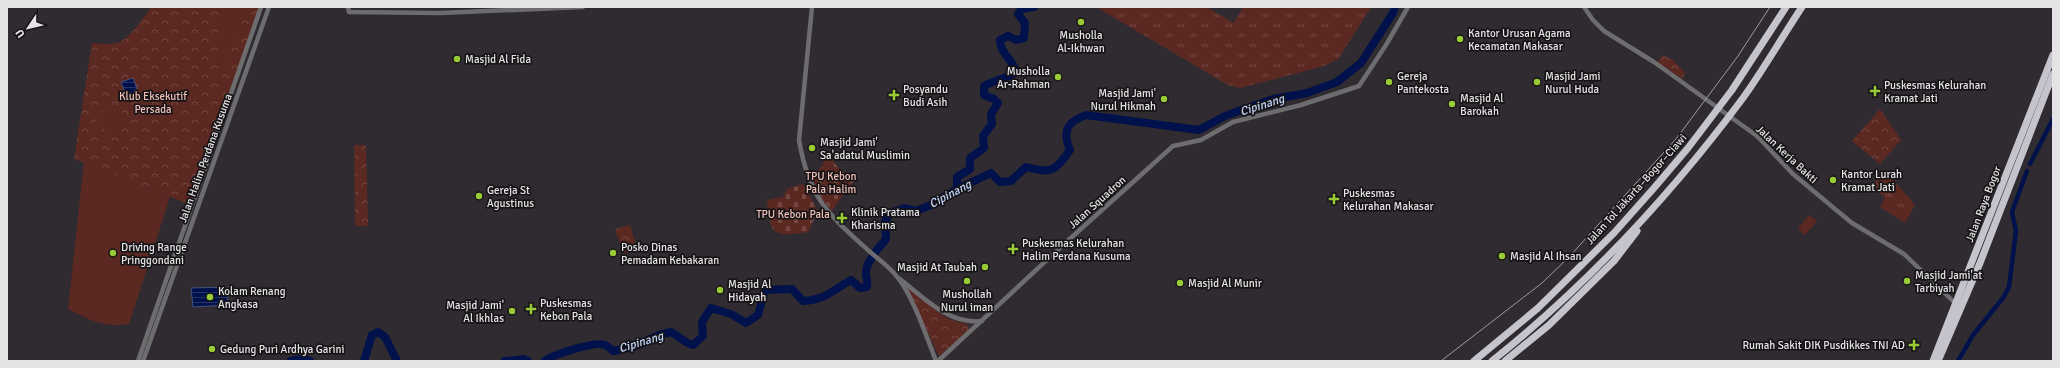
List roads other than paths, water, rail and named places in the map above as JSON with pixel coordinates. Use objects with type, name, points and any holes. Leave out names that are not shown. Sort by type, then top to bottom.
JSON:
[{"type":"highway","name":"Jalan Tol Jakarta–Bogor–Ciawi","points":[[1474,361],[1538,308],[1614,233],[1639,205],[1688,148],[1725,100],[1786,7]]},
{"type":"highway","points":[[1492,361],[1568,296],[1640,225],[1697,157],[1743,97],[1802,7]]},
{"type":"highway","name":"Jalan Raya Bogor","points":[[1933,361],[1958,305],[2014,165],[2053,56]]},
{"type":"highway","name":"Jalan Raya Bogor","points":[[2018,153],[2053,74]]},
{"type":"highway","points":[[1505,361],[1549,326],[1614,261],[1635,236],[1640,225]]},
{"type":"highway","name":"Jalan Raya Bogor","points":[[1938,361],[1941,346]]},
{"type":"street","name":"Jalan Halim Perdana Kusuma","points":[[138,361],[261,7]]},
{"type":"street","name":"Jalan Halim Perdana Kusuma","points":[[143,361],[269,7]]},
{"type":"street","points":[[348,10],[440,13],[583,7]]},
{"type":"street","points":[[812,7],[800,128],[802,161],[810,185],[818,200],[830,214],[899,278],[952,318],[973,322],[982,321]]},
{"type":"street","name":"Jalan Squadron","points":[[937,361],[1173,146],[1200,140],[1233,122],[1301,105],[1359,86],[1386,45],[1408,7]]},
{"type":"street","name":"Jalan Kerja Bakti","points":[[1584,7],[1593,20],[1604,31],[1654,62],[1746,127],[1762,141],[1793,174],[1834,209],[1852,223],[1904,254],[1958,305]]},
{"type":"street","points":[[899,278],[913,305],[937,361]]},
{"type":"waterway","points":[[957,189],[957,177],[970,169],[970,158],[984,148],[983,136],[992,124],[991,114],[998,103],[994,99],[984,95],[984,86],[1011,75],[1016,71],[1002,49],[1000,40],[1008,36],[1016,40],[1024,38],[1025,23],[1018,14],[1022,9],[1034,7]]},
{"type":"waterway","name":"Cipinang","points":[[545,361],[565,352],[584,346],[600,344],[605,345],[613,351],[633,347],[659,335],[671,332],[687,343],[693,345],[703,336],[702,322],[711,308],[731,314],[746,323],[758,315],[765,290],[792,289],[803,301],[829,294],[851,280],[860,288],[867,287],[866,270],[870,260],[886,239],[885,222],[890,213],[905,208],[916,211],[931,205],[957,189],[991,173],[1000,182],[1011,181],[1026,167],[1042,170],[1052,169],[1070,150],[1066,138],[1070,124],[1086,115],[1199,130],[1225,116],[1244,109],[1273,99],[1307,93],[1337,82],[1361,63],[1393,13],[1395,7]]},
{"type":"waterway","points":[[2030,164],[2053,119]]},
{"type":"waterway","points":[[1958,361],[1973,335],[2003,298],[2009,287],[2016,231],[2012,212],[2027,171]]},
{"type":"waterway","name":"Cipinang","points":[[364,361],[372,335],[378,332],[385,337],[397,361]]},
{"type":"waterway","name":"Cipinang","points":[[291,361],[303,359],[310,361]]},
{"type":"waterway","name":"Cipinang","points":[[505,361],[524,359],[528,361]]},
{"type":"tram line","points":[[1441,361],[1542,283],[1569,257],[1676,139],[1738,56],[1770,7]]},
{"type":"place","name":"Musholla Al-Ikhwan","points":[[1081,22]]},
{"type":"place","name":"Kantor Urusan Agama Kecamatan Makasar","points":[[1460,39]]},
{"type":"place","name":"Masjid Al Fida","points":[[457,59]]},
{"type":"place","name":"Musholla Ar-Rahman","points":[[1058,77]]},
{"type":"place","name":"Gereja Pantekosta","points":[[1389,82]]},
{"type":"place","name":"Masjid Jami Nurul Huda","points":[[1537,82]]},
{"type":"place","name":"Puskesmas Kelurahan Kramat Jati","points":[[1875,91]]},
{"type":"place","name":"Posyandu Budi Asih","points":[[894,95]]},
{"type":"place","name":"Masjid Jami' Nurul Hikmah","points":[[1164,99]]},
{"type":"place","name":"Masjid Al Barokah","points":[[1452,104]]},
{"type":"place","name":"Masjid Jami' Sa'adatul Muslimin","points":[[812,148]]},
{"type":"place","name":"Kantor Lurah Kramat Jati","points":[[1833,180]]},
{"type":"place","name":"Gereja St Agustinus","points":[[479,196]]},
{"type":"place","name":"Puskesmas Kelurahan Makasar","points":[[1334,199]]},
{"type":"place","name":"Klinik Pratama Kharisma","points":[[842,218]]},
{"type":"place","name":"Puskesmas Kelurahan Halim Perdana Kusuma","points":[[1013,249]]},
{"type":"place","name":"Driving Range Pringgondani","points":[[113,253]]},
{"type":"place","name":"Posko Dinas Pemadam Kebakaran","points":[[613,253]]},
{"type":"place","name":"Masjid Al Ihsan","points":[[1502,256]]},
{"type":"place","name":"Masjid At Taubah","points":[[985,267]]},
{"type":"place","name":"Mushollah Nurul iman","points":[[967,281]]},
{"type":"place","name":"Masjid Jami'at Tarbiyah","points":[[1907,281]]},
{"type":"place","name":"Masjid Al Munir","points":[[1180,283]]},
{"type":"place","name":"Masjid Al Hidayah","points":[[720,290]]},
{"type":"place","name":"Kolam Renang Angkasa","points":[[210,297]]},
{"type":"place","name":"Puskesmas Kebon Pala","points":[[531,309]]},
{"type":"place","name":"Masjid Jami' Al Ikhlas","points":[[512,311]]},
{"type":"place","name":"Rumah Sakit DIK Pusdikkes TNI AD","points":[[1914,345]]},
{"type":"place","name":"Gedung Puri Ardhya Garini","points":[[212,349]]},
{"type":"park label","name":"Klub Eksekutif Persada","points":[[153,102]]},
{"type":"park label","name":"TPU Kebon Pala Halim","points":[[831,182]]},
{"type":"park label","name":"TPU Kebon Pala","points":[[793,214]]}]
